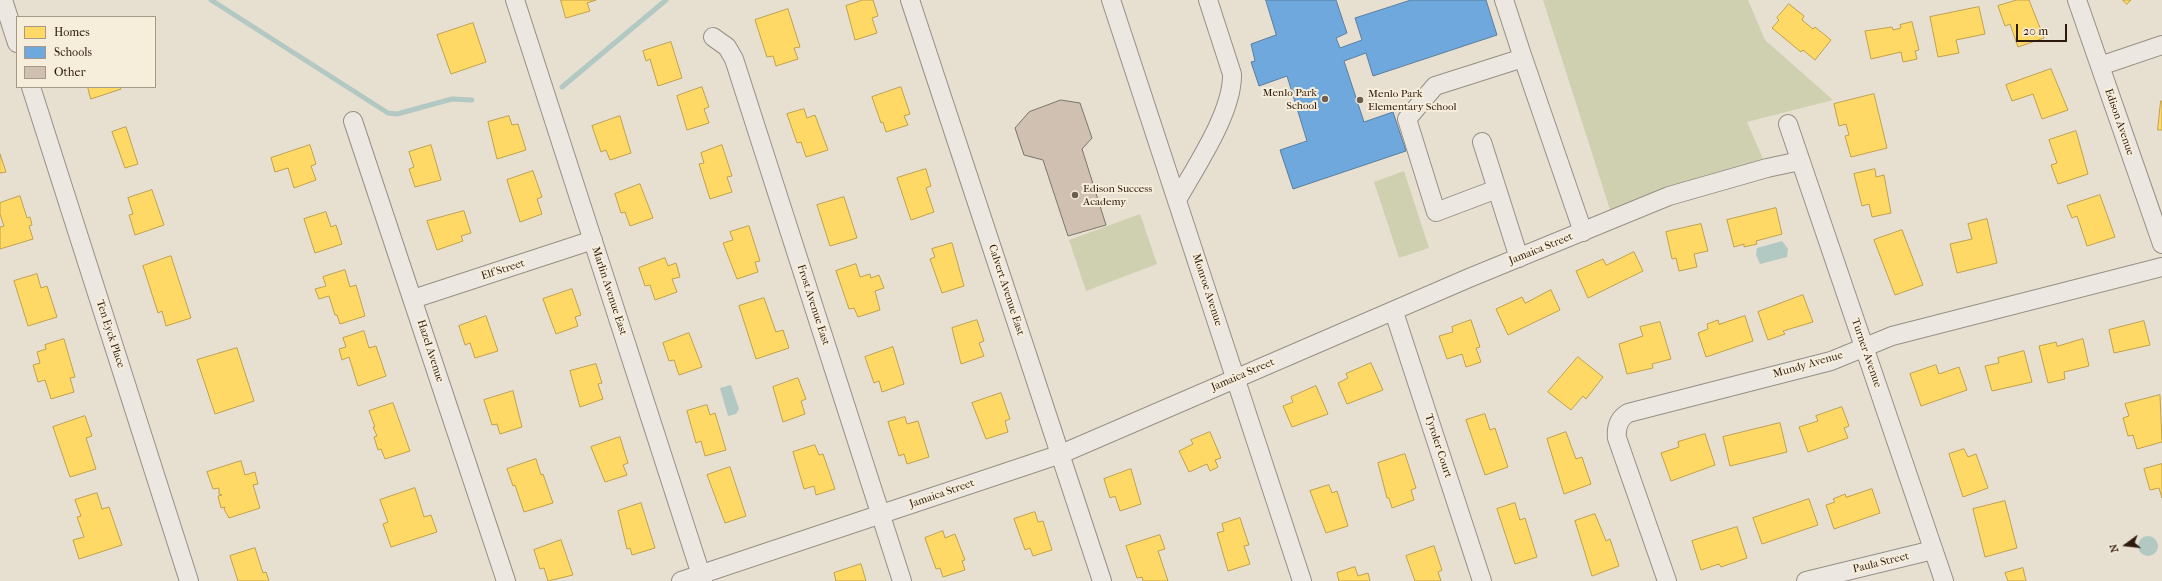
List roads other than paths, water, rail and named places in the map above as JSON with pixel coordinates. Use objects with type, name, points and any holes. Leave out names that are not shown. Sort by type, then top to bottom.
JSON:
[{"type":"street","points":[[3,0],[16,40]]},
{"type":"street","name":"Marlin Avenue East","points":[[515,0],[702,578]]},
{"type":"street","name":"Calvert Avenue East","points":[[910,0],[1102,581]]},
{"type":"street","name":"Monroe Avenue","points":[[1111,0],[1302,581]]},
{"type":"street","points":[[1177,200],[1221,119],[1232,87],[1232,74],[1208,0]]},
{"type":"street","points":[[1504,0],[1582,232]]},
{"type":"street","name":"Edison Avenue","points":[[2077,0],[2162,244]]},
{"type":"street","name":"Frost Avenue East","points":[[714,37],[727,47],[734,59],[902,581]]},
{"type":"street","points":[[2100,66],[2162,45]]},
{"type":"street","points":[[1497,189],[1436,212],[1407,119],[1435,86],[1523,58]]},
{"type":"street","name":"Ten Eyck Place","points":[[31,88],[189,581]]},
{"type":"street","name":"Hazel Avenue","points":[[353,121],[506,581]]},
{"type":"street","name":"Turner Avenue","points":[[1788,124],[1944,581]]},
{"type":"street","points":[[1482,142],[1519,258]]},
{"type":"street","name":"Jamaica Street","points":[[681,581],[702,578],[880,515],[1061,454],[1236,378],[1669,196],[1767,168],[1800,161]]},
{"type":"street","name":"Elf Street","points":[[413,299],[593,240]]},
{"type":"street","name":"Mundy Avenue","points":[[1667,581],[1617,438],[1617,431],[1622,417],[1628,413],[1831,361],[1892,336],[2162,267]]},
{"type":"street","name":"Tyroler Court","points":[[1394,312],[1482,581]]},
{"type":"street","name":"Paula Street","points":[[1806,581],[1933,550]]},
{"type":"water","points":[[1782,241],[1788,249],[1787,257],[1760,264],[1756,255],[1757,248]]},
{"type":"water","points":[[731,385],[739,409],[736,414],[728,416],[720,388]]},
{"type":"water","points":[[2148,536],[2155,539],[2158,546],[2155,553],[2148,556],[2141,553],[2138,546],[2141,539]]},
{"type":"waterway","points":[[211,0],[388,113],[397,114],[452,99],[472,100]]},
{"type":"waterway","points":[[562,87],[666,0]]},
{"type":"place","name":"Menlo Park School","points":[[1325,99]]},
{"type":"place","name":"Menlo Park Elementary School","points":[[1360,100]]},
{"type":"place","name":"Edison Success Academy","points":[[1075,195]]}]
